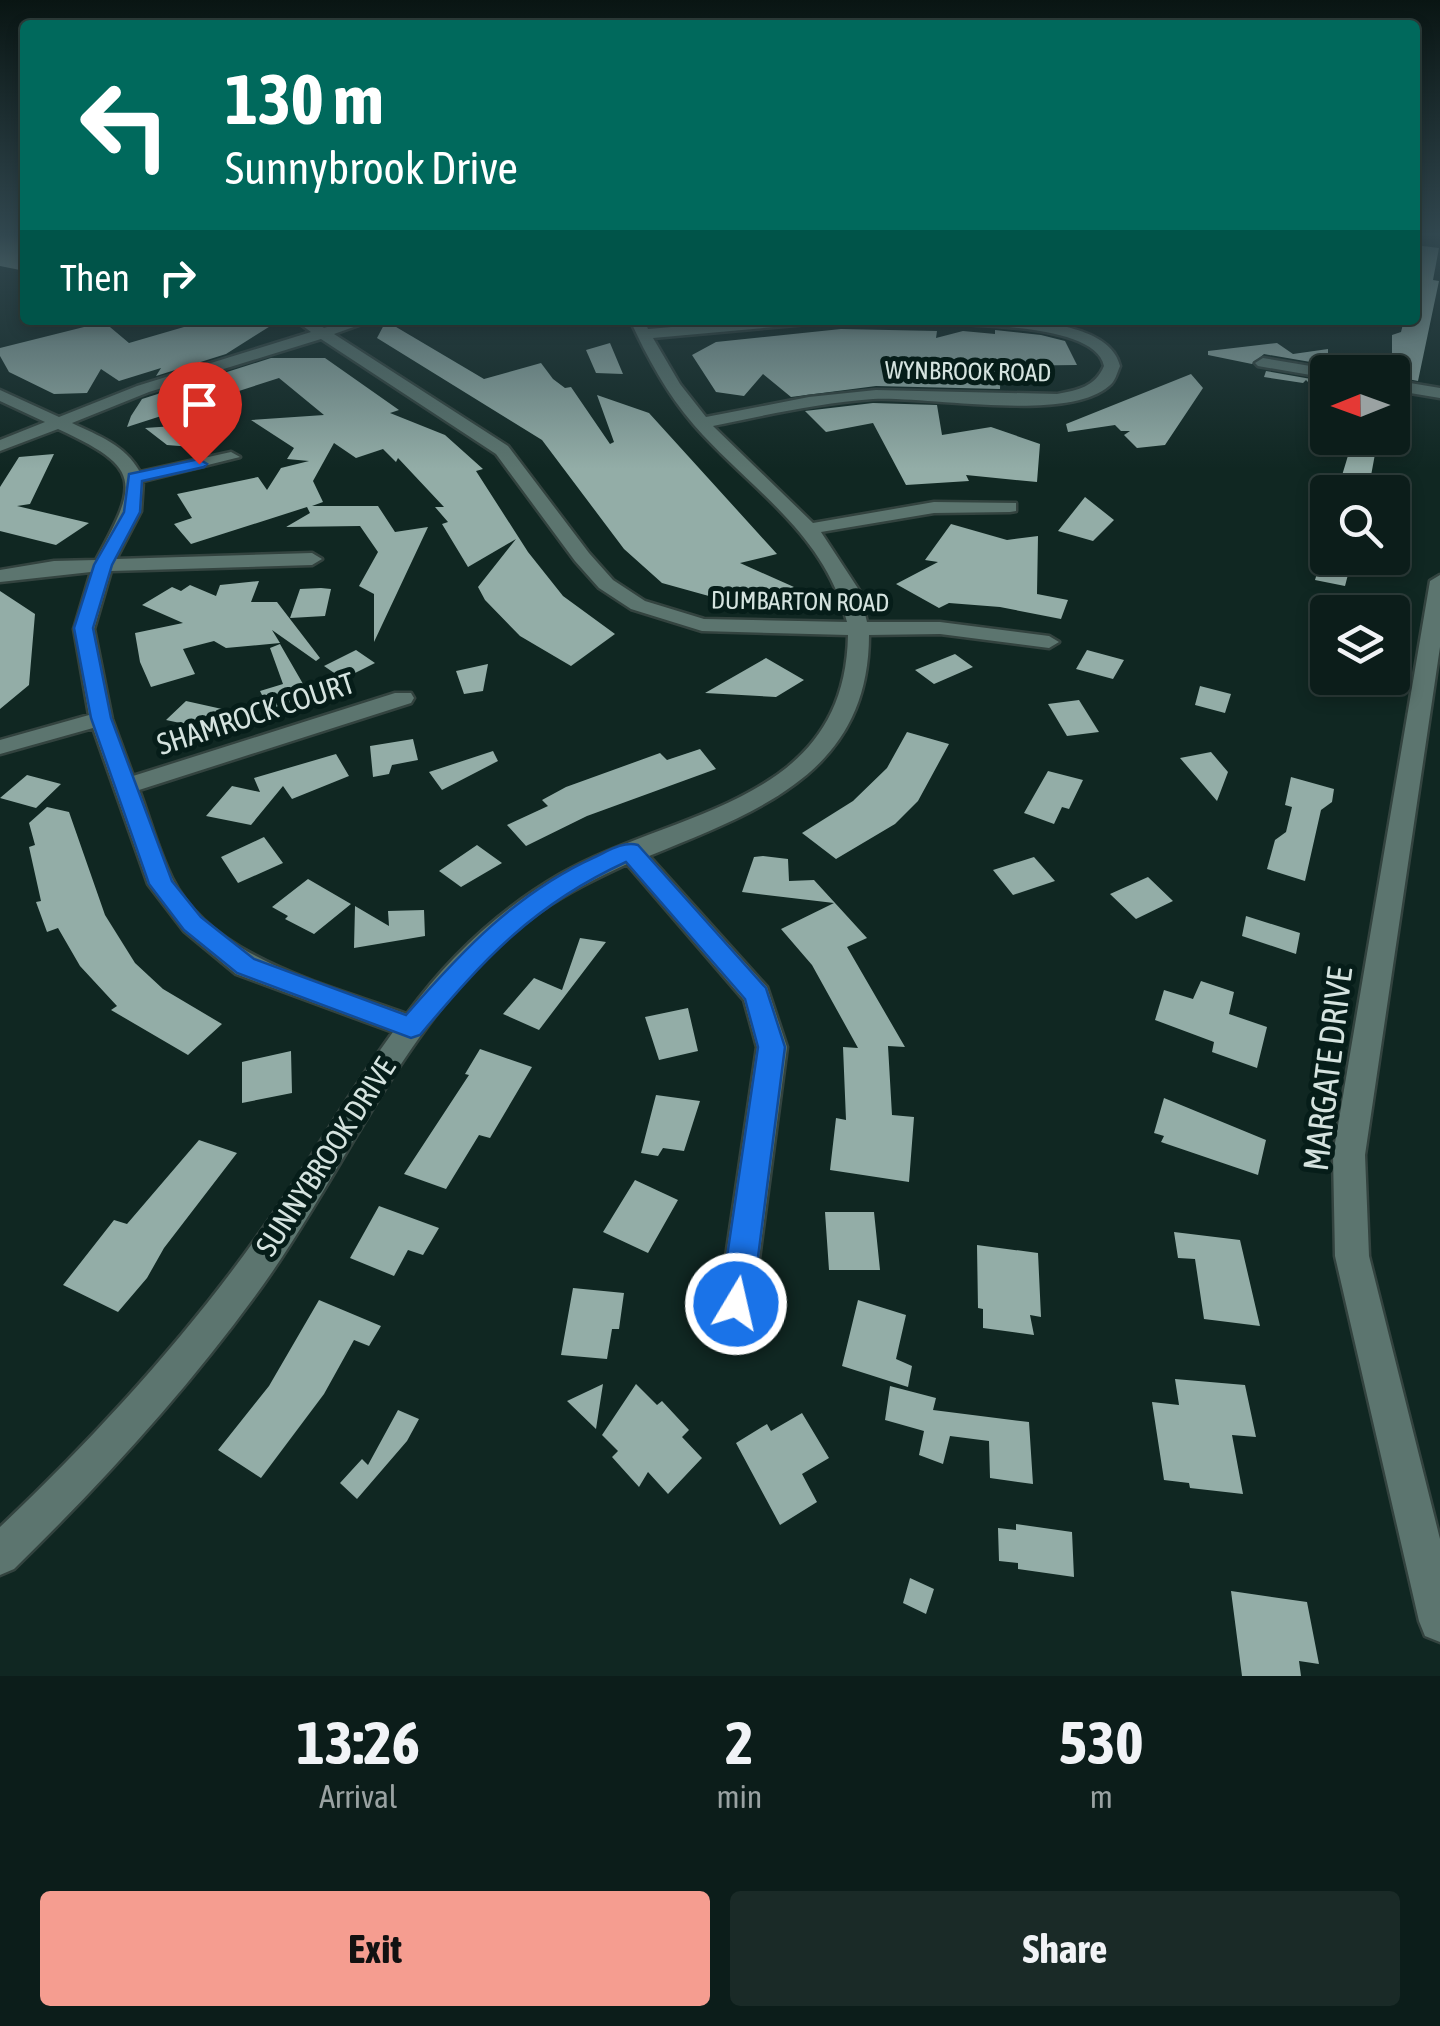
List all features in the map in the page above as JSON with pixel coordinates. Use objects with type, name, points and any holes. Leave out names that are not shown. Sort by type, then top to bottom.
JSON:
[{"type":"street","name":"DUMBARTON ROAD","points":[[311,325],[502,450],[582,557],[606,584],[638,604],[702,625],[745,629],[940,628],[1049,642]]},
{"type":"street","points":[[0,446],[142,389],[352,325]]},
{"type":"street","points":[[641,327],[688,325]]},
{"type":"street","name":"WYNBROOK ROAD","points":[[702,424],[844,397],[902,394],[1004,400],[1062,398],[1108,382],[1112,361],[1106,352],[1069,333],[1026,325]]},
{"type":"street","name":"SUNNYBROOK DRIVE","points":[[0,1556],[136,1420],[282,1230],[411,1027],[470,958],[528,906],[568,879],[730,813],[790,778],[827,747],[851,704],[859,664],[853,594],[836,562],[809,529],[702,424],[670,382],[641,327]]},
{"type":"street","points":[[1264,363],[1310,371]]},
{"type":"street","points":[[1410,388],[1440,393]]},
{"type":"street","points":[[0,395],[108,446],[125,460],[135,478],[132,512],[103,565],[84,628],[101,718],[161,884],[193,924],[246,966],[411,1027]]},
{"type":"street","points":[[135,478],[231,457]]},
{"type":"street","points":[[809,529],[938,504],[1010,508]]},
{"type":"street","points":[[0,576],[22,569],[312,559]]},
{"type":"street","name":"MARGATE DRIVE","points":[[1440,581],[1348,1155],[1352,1256],[1440,1621]]},
{"type":"street","name":"SHAMROCK COURT","points":[[128,786],[403,698]]},
{"type":"street","points":[[0,747],[101,718]]},
{"type":"street","points":[[630,851],[757,995],[772,1047],[736,1304]]},
{"type":"building","points":[[1420,313],[1432,313],[1418,381],[1410,379],[1410,355],[1392,355],[1392,335],[1401,332],[1403,325],[1420,325]]},
{"type":"building","points":[[92,325],[108,325],[129,343],[191,325],[272,325],[226,354],[156,376],[161,368],[119,381],[101,369],[87,393],[54,394],[9,372],[0,356],[0,348]]},
{"type":"building","points":[[384,325],[393,325],[484,379],[541,363],[553,379],[565,388],[571,387],[610,444],[614,442],[597,395],[649,413],[777,554],[740,563],[794,587],[773,602],[749,591],[741,597],[723,591],[716,598],[662,583],[624,549],[542,440],[377,338]]},
{"type":"building","points":[[841,329],[937,331],[936,338],[963,331],[995,334],[995,330],[1041,335],[1065,341],[1077,365],[1007,366],[1001,361],[1000,389],[876,386],[791,397],[763,374],[744,396],[716,392],[692,355],[716,342]]},
{"type":"building","points":[[610,343],[623,374],[596,373],[586,350]]},
{"type":"building","points":[[1277,343],[1293,354],[1328,349],[1328,355],[1310,355],[1310,362],[1264,354],[1252,364],[1208,355],[1208,351]]},
{"type":"building","points":[[271,358],[325,358],[399,410],[390,413],[445,435],[483,469],[476,471],[528,552],[563,596],[615,634],[571,666],[520,636],[485,600],[478,587],[516,539],[468,567],[442,524],[448,522],[435,507],[444,507],[398,458],[396,462],[383,449],[356,458],[334,443],[313,481],[323,502],[312,506],[378,506],[395,532],[428,527],[374,642],[374,594],[359,586],[378,552],[360,526],[286,527],[310,513],[307,507],[191,544],[174,524],[192,518],[177,494],[258,477],[267,490],[281,468],[309,461],[287,459],[294,448],[251,420],[324,415],[279,378],[127,427],[131,416],[142,399]]},
{"type":"building","points":[[1266,371],[1310,379],[1310,384],[1306,380],[1303,383],[1264,377]]},
{"type":"building","points":[[1191,374],[1203,388],[1165,445],[1137,448],[1124,435],[1130,431],[1121,431],[1115,425],[1068,432],[1066,424]]},
{"type":"building","points":[[873,403],[937,405],[942,435],[991,427],[1040,444],[1037,482],[966,475],[969,481],[906,485],[873,423],[826,432],[805,411]]},
{"type":"building","points":[[217,423],[192,447],[167,445],[145,428]]},
{"type":"building","points":[[54,454],[30,504],[17,506],[89,523],[56,545],[0,531],[0,487],[19,457]]},
{"type":"building","points":[[1348,455],[1375,455],[1371,475],[1342,475]]},
{"type":"building","points":[[1085,497],[1114,520],[1093,541],[1058,531]]},
{"type":"building","points":[[951,524],[1007,540],[1038,536],[1037,594],[1068,600],[1061,619],[1000,607],[949,603],[939,608],[896,584],[938,562],[925,560]]},
{"type":"building","points":[[1316,575],[1348,575],[1345,586],[1315,580]]},
{"type":"building","points":[[259,581],[251,602],[277,602],[320,658],[316,661],[272,630],[280,643],[226,648],[214,641],[183,649],[195,674],[151,687],[140,662],[135,633],[183,623],[142,605],[172,587],[181,591],[190,585],[216,596],[220,585]]},
{"type":"building","points":[[300,589],[331,589],[325,616],[290,618]]},
{"type":"building","points":[[0,591],[35,614],[29,685],[0,709]]},
{"type":"building","points":[[280,644],[310,696],[269,709],[260,691],[283,684],[270,648]]},
{"type":"building","points":[[356,650],[375,663],[343,679],[324,666]]},
{"type":"building","points":[[1087,650],[1124,660],[1113,679],[1076,669]]},
{"type":"building","points":[[955,654],[973,667],[934,684],[915,670]]},
{"type":"building","points":[[766,658],[804,680],[776,697],[705,693]]},
{"type":"building","points":[[488,664],[483,691],[464,694],[456,671]]},
{"type":"building","points":[[1200,686],[1231,694],[1225,713],[1195,705]]},
{"type":"building","points":[[1079,700],[1099,732],[1067,736],[1048,704]]},
{"type":"building","points":[[186,701],[222,709],[204,728],[166,720]]},
{"type":"building","points":[[907,732],[949,744],[918,801],[895,824],[836,859],[802,833],[853,801],[887,768]]},
{"type":"building","points":[[413,739],[418,760],[392,765],[389,774],[373,777],[370,746]]},
{"type":"building","points":[[700,749],[716,769],[587,816],[526,846],[507,825],[548,806],[542,800],[566,787],[660,753],[667,760]]},
{"type":"building","points":[[493,751],[498,761],[442,790],[429,772]]},
{"type":"building","points":[[1211,752],[1228,772],[1217,801],[1180,758]]},
{"type":"building","points":[[336,754],[349,776],[292,799],[283,786],[251,825],[206,816],[232,786],[260,792],[254,778]]},
{"type":"building","points":[[1048,771],[1083,780],[1069,809],[1062,807],[1054,824],[1024,813]]},
{"type":"building","points":[[27,775],[61,784],[36,808],[0,798]]},
{"type":"building","points":[[1291,777],[1334,789],[1332,802],[1321,810],[1305,881],[1267,869],[1275,840],[1286,832],[1292,807],[1285,805]]},
{"type":"building","points":[[47,807],[69,812],[105,915],[135,963],[163,989],[222,1024],[188,1055],[111,1010],[117,1006],[80,966],[58,928],[47,932],[36,902],[41,901],[29,847],[35,845],[29,823]]},
{"type":"building","points":[[264,837],[283,863],[238,883],[221,857]]},
{"type":"building","points":[[477,845],[502,863],[461,887],[439,871]]},
{"type":"building","points":[[754,857],[788,859],[789,881],[814,880],[867,938],[847,947],[905,1047],[888,1046],[892,1115],[914,1117],[909,1182],[830,1170],[836,1118],[846,1120],[843,1047],[858,1048],[812,965],[781,929],[834,903],[742,892]]},
{"type":"building","points":[[1034,857],[1055,881],[1013,895],[993,870]]},
{"type":"building","points":[[1148,877],[1173,901],[1136,919],[1110,894]]},
{"type":"building","points":[[308,879],[351,904],[314,934],[285,919],[288,916],[272,907]]},
{"type":"building","points":[[355,906],[389,926],[388,911],[424,910],[425,936],[354,948]]},
{"type":"building","points":[[1246,916],[1300,933],[1296,954],[1242,936]]},
{"type":"building","points":[[580,938],[606,942],[539,1030],[503,1014],[534,978],[562,990]]},
{"type":"building","points":[[1201,981],[1234,992],[1229,1014],[1267,1027],[1257,1068],[1212,1052],[1214,1042],[1155,1020],[1164,990],[1193,999]]},
{"type":"building","points":[[688,1008],[698,1051],[659,1060],[645,1017]]},
{"type":"building","points":[[480,1049],[532,1067],[490,1138],[479,1135],[446,1189],[404,1174],[469,1075],[465,1074]]},
{"type":"building","points":[[291,1051],[292,1093],[242,1103],[242,1062]]},
{"type":"building","points":[[656,1095],[700,1101],[684,1151],[663,1148],[658,1156],[641,1153]]},
{"type":"building","points":[[1164,1098],[1266,1140],[1258,1175],[1161,1142],[1164,1136],[1154,1133]]},
{"type":"building","points":[[199,1140],[237,1153],[118,1312],[63,1285],[114,1220],[127,1224]]},
{"type":"building","points":[[635,1180],[678,1200],[648,1253],[603,1232]]},
{"type":"building","points":[[379,1206],[439,1228],[423,1255],[408,1250],[394,1276],[350,1258]]},
{"type":"building","points":[[825,1212],[874,1212],[880,1270],[829,1270]]},
{"type":"building","points":[[1174,1232],[1240,1240],[1260,1326],[1204,1319],[1195,1259],[1178,1258]]},
{"type":"building","points":[[977,1245],[1038,1253],[1041,1317],[1030,1315],[1034,1335],[983,1328],[983,1309],[978,1308]]},
{"type":"building","points":[[573,1288],[624,1293],[619,1329],[612,1329],[607,1359],[561,1355]]},
{"type":"building","points":[[319,1300],[381,1326],[369,1346],[354,1340],[324,1394],[261,1478],[218,1450],[269,1386]]},
{"type":"building","points":[[858,1300],[906,1315],[896,1359],[912,1366],[908,1387],[842,1366]]},
{"type":"building","points":[[1175,1379],[1245,1385],[1256,1437],[1232,1435],[1243,1494],[1190,1488],[1189,1483],[1164,1480],[1152,1402],[1179,1405]]},
{"type":"building","points":[[603,1384],[596,1429],[567,1401]]},
{"type":"building","points":[[636,1384],[657,1405],[662,1401],[689,1430],[682,1437],[702,1458],[668,1494],[648,1472],[639,1487],[612,1457],[618,1451],[602,1435]]},
{"type":"building","points":[[890,1386],[936,1398],[933,1410],[1029,1422],[1033,1484],[990,1478],[989,1441],[950,1436],[943,1464],[919,1455],[924,1431],[885,1420]]},
{"type":"building","points":[[398,1410],[419,1419],[407,1441],[357,1499],[340,1483],[362,1459],[368,1465]]},
{"type":"building","points":[[802,1413],[829,1458],[802,1474],[817,1502],[780,1525],[736,1443],[767,1424],[771,1431]]},
{"type":"building","points":[[1016,1524],[1072,1532],[1074,1577],[1018,1569],[1018,1563],[999,1561],[998,1528],[1016,1530]]},
{"type":"building","points":[[910,1578],[934,1589],[926,1614],[903,1603]]},
{"type":"building","points":[[1231,1591],[1307,1602],[1319,1664],[1299,1661],[1301,1676],[1242,1676]]},
{"type":"route","points":[[199,464],[135,478],[132,512],[103,565],[84,628],[101,718],[161,884],[193,924],[246,966],[411,1027],[470,958],[528,906],[568,879],[630,851],[757,995],[772,1047],[736,1304]]}]
